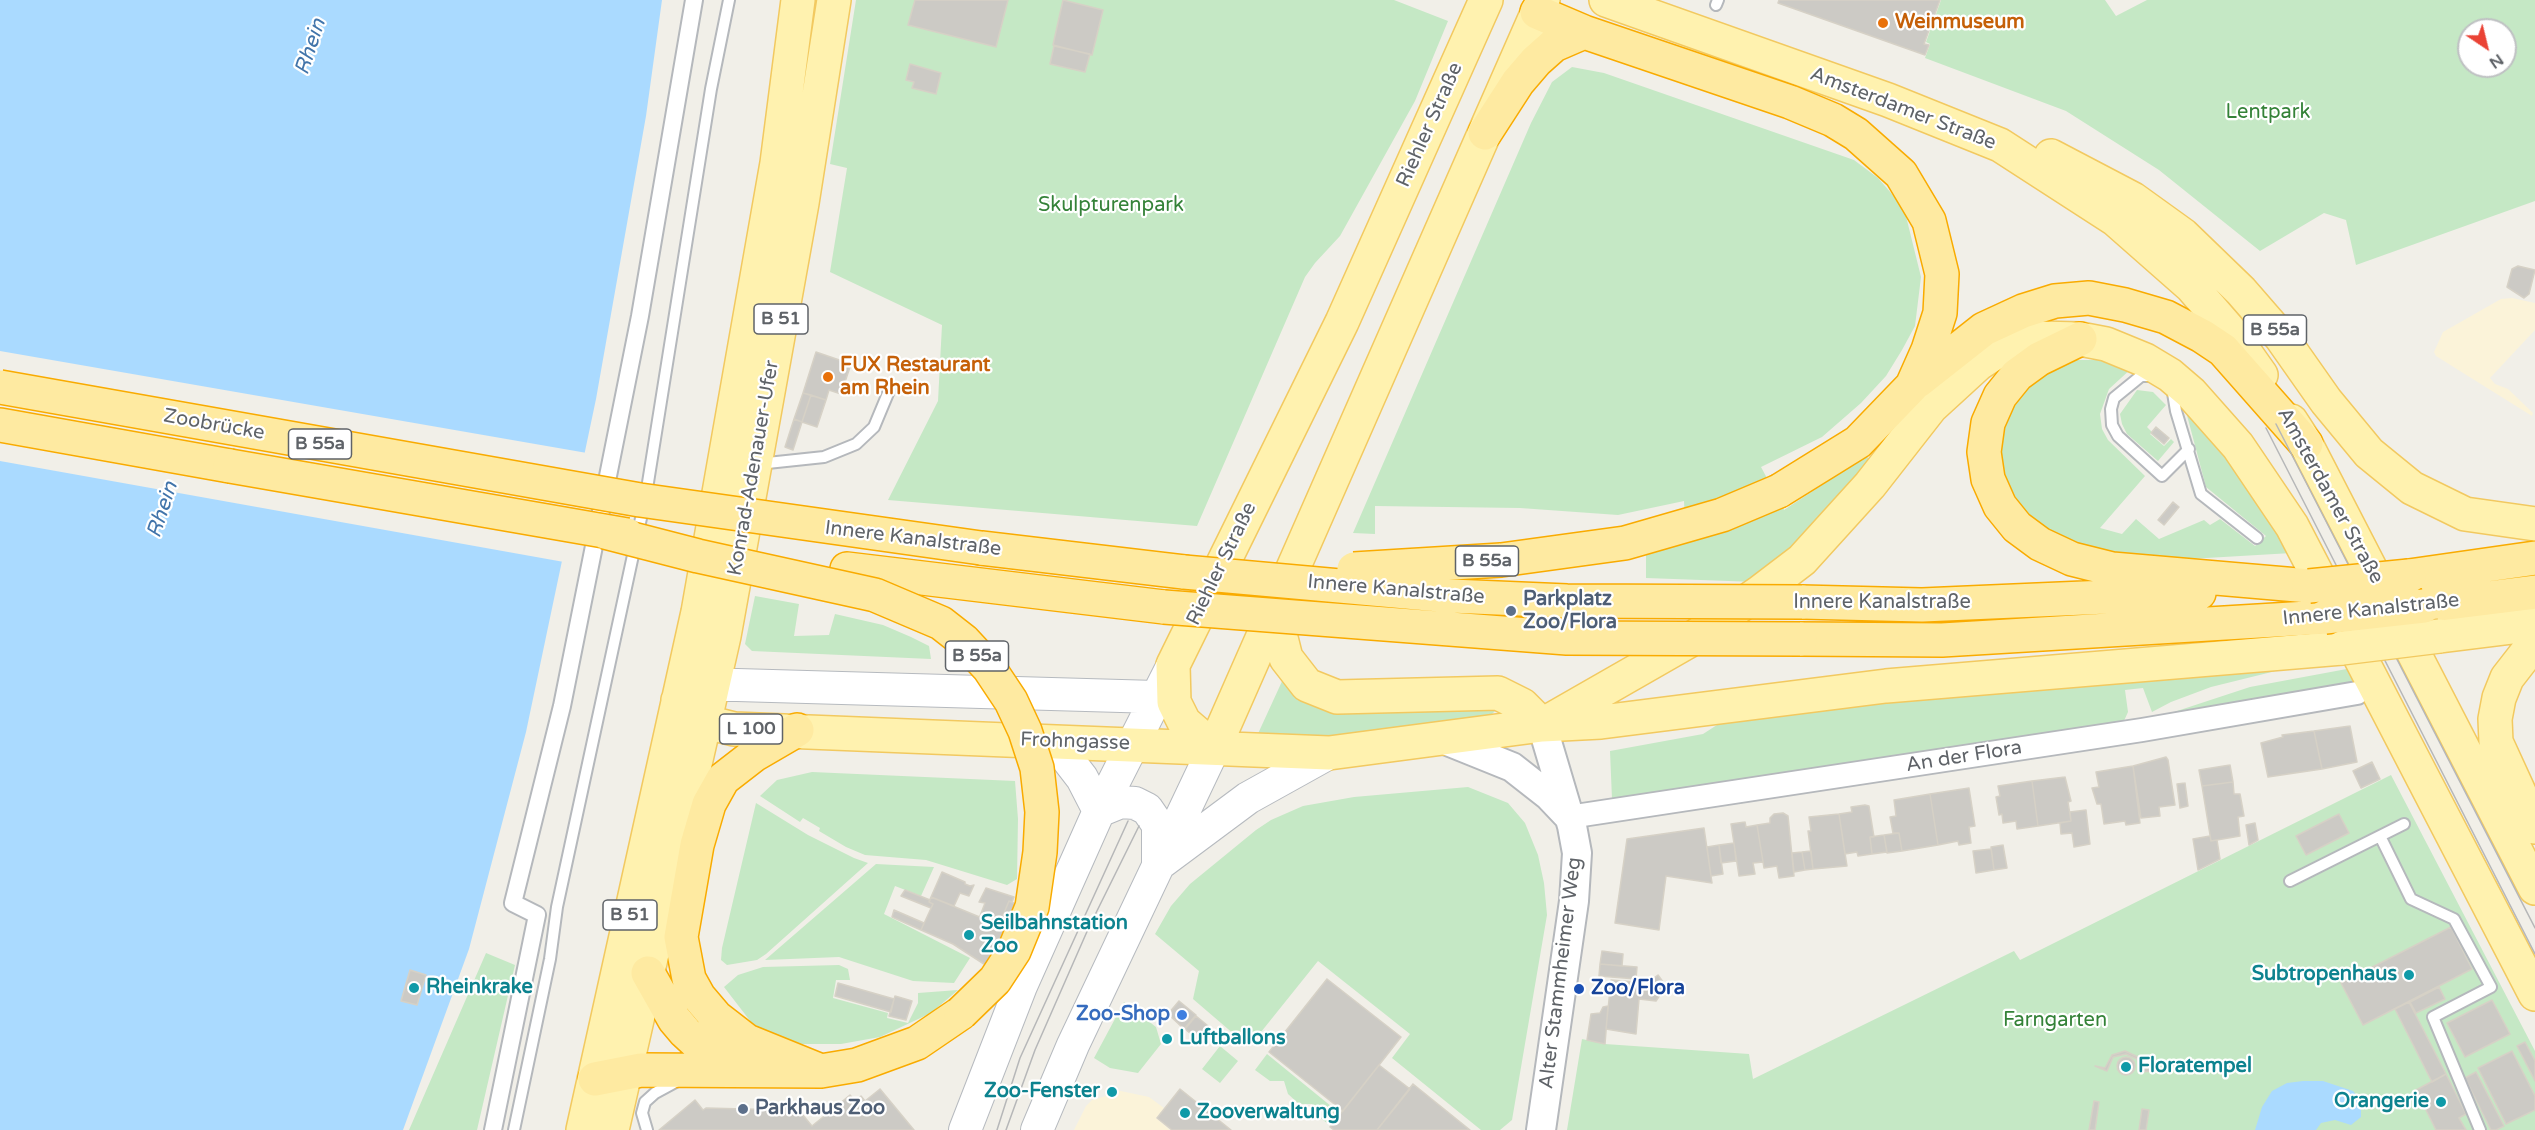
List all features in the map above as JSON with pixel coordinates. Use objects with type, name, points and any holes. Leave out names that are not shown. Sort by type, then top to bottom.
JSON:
[{"type":"highway","points":[[1540,6],[1584,32],[1790,102],[1833,120],[1856,134],[1901,174],[1929,220],[1942,274],[1940,313],[1928,350],[1912,386]]},
{"type":"highway","points":[[1485,133],[1518,82],[1536,61],[1554,45],[1584,32]]},
{"type":"highway","name":"B 55a","points":[[1184,572],[1392,568],[1501,560],[1625,543],[1679,530],[1779,491],[1858,442],[1912,386],[1984,329],[2023,311],[2055,301],[2089,298],[2125,305],[2166,317],[2209,340],[2235,362],[2306,444]]},
{"type":"highway","points":[[2080,339],[2038,359],[2017,375],[2000,396],[1988,423],[1984,452],[1988,478],[2000,506],[2017,527],[2040,544],[2072,559],[2112,569],[2309,586]]},
{"type":"highway","name":"Zoobrücke","points":[[0,387],[640,500]]},
{"type":"highway","name":"Zoobrücke","points":[[0,424],[605,532]]},
{"type":"highway","name":"Innere Kanalstraße","points":[[640,500],[826,528],[1184,572],[1450,596],[1520,599],[1922,605],[2036,601],[2309,586],[2409,576],[2535,558]]},
{"type":"highway","name":"B 55a","points":[[605,532],[698,556],[875,594],[941,623],[964,640],[989,668],[1011,701],[1025,731],[1037,768],[1042,813],[1040,852],[1032,907],[1014,951],[994,980],[961,1013],[917,1044],[887,1057],[821,1071],[753,1072],[698,1044],[685,1032],[674,1019],[648,973]]},
{"type":"highway","name":"Innere Kanalstraße","points":[[605,532],[847,569],[1164,607],[1567,638],[1942,640],[2325,616],[2535,592]]},
{"type":"highway","points":[[797,730],[754,755],[723,779],[709,804],[697,845],[681,937],[682,955],[699,997],[720,1021],[747,1041],[821,1071]]},
{"type":"highway","points":[[610,1076],[641,1070],[753,1072]]},
{"type":"main road","name":"Konrad-Adenauer-Ufer","points":[[678,700],[698,612],[774,181],[798,0]]},
{"type":"main road","name":"Konrad-Adenauer-Ufer","points":[[706,722],[802,203],[834,0]]},
{"type":"main road","name":"Riehler Straße","points":[[964,1130],[1021,986],[1099,811],[1173,666],[1233,538],[1300,411],[1486,0]]},
{"type":"main road","points":[[1037,1130],[1073,1045],[1275,614],[1540,6],[1505,0]]},
{"type":"main road","name":"Amsterdamer Straße","points":[[1609,1],[1888,100],[2000,145],[2116,220],[2191,286],[2254,364],[2306,444],[2535,888]]},
{"type":"main road","name":"B 55a","points":[[2000,145],[2048,155],[2080,170],[2133,199],[2183,235],[2241,291],[2369,453],[2412,488],[2465,514],[2535,524]]},
{"type":"main road","points":[[1275,614],[1286,658],[1307,685],[1337,697],[1498,693],[1522,705],[1542,725],[1687,642],[1802,560],[1870,484],[1931,407],[1977,364],[2001,349],[2038,338],[2080,339],[2106,344],[2145,360],[2170,375],[2191,393],[2238,446],[2305,548],[2535,994]]},
{"type":"main road","name":"Frohngasse","points":[[706,722],[734,729],[1329,753],[1445,740],[1542,725],[1601,722],[1886,686],[2342,648],[2535,624]]},
{"type":"main road","points":[[2535,642],[2519,659],[2507,678],[2495,718],[2496,742],[2535,827]]},
{"type":"main road","points":[[1173,666],[1174,702],[1184,722],[1214,748]]},
{"type":"main road","points":[[1133,744],[1184,722],[1216,704],[1246,675]]},
{"type":"main road","points":[[706,722],[678,700],[713,685],[1156,697]]},
{"type":"main road","name":"B 51","points":[[612,1130],[610,1076],[678,700]]},
{"type":"main road","name":"B 51","points":[[583,1130],[610,1076],[648,973],[706,722]]},
{"type":"main road","points":[[1055,743],[1082,778],[1099,811],[1121,802],[1135,803],[1147,809],[1158,825],[1158,864]]},
{"type":"main road","points":[[1158,864],[1248,798],[1329,753]]},
{"type":"street","points":[[493,1130],[537,915],[513,903],[561,706],[640,316],[694,0]]},
{"type":"street","name":"An der Flora","points":[[1569,817],[2142,730],[2357,693]]},
{"type":"street","name":"Alter Stammheimer Weg","points":[[1541,1130],[1577,867],[1575,838],[1542,725]]},
{"type":"street","points":[[1445,740],[1512,767],[1549,796],[1569,817]]},
{"type":"lane","points":[[514,1130],[550,959],[557,907],[646,495],[711,89],[729,0]]},
{"type":"lane","points":[[2189,448],[2163,476],[2118,436],[2112,425],[2111,409],[2114,398],[2141,376],[2170,375],[2176,411],[2189,448],[2201,494],[2257,538]]},
{"type":"lane","points":[[754,464],[824,458],[856,444],[874,427],[889,391]]},
{"type":"lane","points":[[2290,881],[2404,824]]},
{"type":"lane","points":[[2380,836],[2411,899],[2454,920],[2491,987],[2433,1017],[2480,1130]]},
{"type":"lane","points":[[647,1130],[642,1113],[645,1102],[655,1093],[696,1072]]},
{"type":"green space","name":"Skulpturenpark","points":[[856,0],[1394,0],[1448,21],[1415,101],[1340,236],[1305,277],[1197,526],[888,500],[938,401],[942,325],[830,272],[847,168],[830,164]]},
{"type":"green space","name":"Lentpark","points":[[1941,0],[2105,0],[2116,16],[2147,0],[2535,0],[2535,201],[2356,265],[2346,220],[2324,213],[2260,251],[2159,170],[2066,111],[1925,58],[1930,44],[1926,42]]},
{"type":"green space","points":[[1572,67],[1604,73],[1854,160],[1878,178],[1904,208],[1921,277],[1915,326],[1902,350],[1886,376],[1861,403],[1822,437],[1761,467],[1784,510],[1866,456],[1874,463],[1756,582],[1646,578],[1646,554],[1686,542],[1684,501],[1618,515],[1520,508],[1375,506],[1375,534],[1353,533],[1531,123],[1552,82]]},
{"type":"green space","points":[[2101,360],[2132,368],[2109,389],[2100,414],[2102,429],[2108,440],[2145,476],[2100,528],[2122,534],[2136,519],[2159,539],[2204,520],[2210,525],[2220,519],[2255,546],[2266,536],[2206,487],[2184,404],[2220,447],[2292,553],[2189,559],[2101,555],[2029,522],[1999,471],[2000,427],[2026,384],[2067,362]]},
{"type":"green space","points":[[2137,390],[2153,392],[2166,405],[2147,427],[2152,432],[2150,434],[2164,446],[2171,439],[2174,442],[2158,461],[2127,434],[2122,424],[2120,414]]},
{"type":"green space","points":[[755,596],[799,604],[794,636],[829,635],[835,614],[883,625],[911,637],[929,646],[931,659],[752,651],[745,644]]},
{"type":"green space","points":[[2296,666],[2211,687],[2152,712],[2143,688],[2125,690],[2128,712],[2123,723],[1612,799],[1610,751],[1703,734],[1731,716]]},
{"type":"green space","points":[[2352,668],[2361,685],[2173,716],[2174,712],[2250,687]]},
{"type":"green space","points":[[1284,677],[1494,706],[1495,711],[1492,714],[1446,727],[1381,737],[1256,738]]},
{"type":"green space","points":[[812,772],[1015,781],[1018,819],[1017,879],[1007,885],[926,860],[865,855],[819,831],[820,828],[803,818],[800,822],[760,796],[777,780]]},
{"type":"green space","name":"Farngarten","points":[[2391,775],[2535,1051],[2535,1130],[1567,1130],[1582,1039],[1605,1044],[1749,1054],[1753,1079],[2014,951],[2020,960]]},
{"type":"green space","points":[[1468,787],[1508,803],[1525,823],[1538,855],[1547,915],[1512,1120],[1500,1130],[1481,1130],[1392,1058],[1410,1034],[1318,961],[1249,1047],[1193,999],[1199,971],[1155,934],[1171,906],[1190,884],[1256,830],[1271,820],[1303,806],[1354,797]]},
{"type":"green space","points":[[756,803],[808,835],[868,863],[766,954],[757,960],[727,965],[721,960],[722,948]]},
{"type":"green space","points":[[876,864],[934,867],[921,896],[895,886],[884,914],[970,958],[954,983],[913,981],[839,957],[765,960]]},
{"type":"green space","points":[[486,953],[515,965],[477,1130],[409,1130]]},
{"type":"green space","points":[[839,965],[848,969],[850,980],[836,980],[833,998],[888,1013],[887,1018],[908,1023],[918,1003],[918,993],[958,990],[931,1013],[880,1037],[841,1044],[800,1044],[770,1035],[751,1022],[724,987],[738,975],[763,967]]},
{"type":"green space","points":[[1124,1002],[1156,1027],[1161,1044],[1138,1073],[1110,1068],[1094,1058]]},
{"type":"green space","points":[[1220,1046],[1238,1061],[1220,1083],[1202,1069]]},
{"type":"green space","points":[[1267,1054],[1337,1111],[1327,1123],[1315,1114],[1312,1104],[1299,1104],[1288,1094],[1284,1081],[1270,1081],[1255,1070]]},
{"type":"sand","points":[[2512,298],[2535,303],[2535,330],[2490,378],[2495,384],[2508,389],[2533,413],[2532,416],[2436,356],[2434,352],[2443,332],[2501,299]]},
{"type":"sand","points":[[1116,1090],[1149,1097],[1164,1108],[1156,1118],[1170,1130],[1074,1130],[1086,1106],[1092,1100],[1116,1093]]},
{"type":"water","name":"Rhein","points":[[0,0],[662,0],[646,116],[596,399],[526,732],[469,949],[403,1130],[0,1130]]},
{"type":"water","points":[[2323,1081],[2353,1091],[2361,1101],[2361,1117],[2351,1125],[2335,1120],[2321,1123],[2316,1130],[2255,1130],[2262,1107],[2272,1091],[2287,1083]]},
{"type":"pier","points":[[0,351],[587,453],[564,562],[0,461]]},
{"type":"building","points":[[915,0],[1008,0],[996,47],[908,25]]},
{"type":"building","points":[[1063,0],[1103,10],[1092,55],[1053,45]]},
{"type":"building","name":"Weinmuseum","points":[[1779,0],[1940,0],[1924,44],[1929,45],[1925,55],[1778,3]]},
{"type":"building","points":[[1054,46],[1090,54],[1085,72],[1050,64]]},
{"type":"building","points":[[910,64],[941,73],[936,94],[912,88],[914,82],[906,80]]},
{"type":"building","points":[[2518,266],[2535,270],[2529,294],[2524,298],[2507,287],[2512,269]]},
{"type":"building","name":"FUX Restaurant am Rhein","points":[[816,352],[851,364],[841,394],[829,390],[826,400],[803,393]]},
{"type":"building","points":[[803,393],[811,395],[802,422],[794,419]]},
{"type":"building","points":[[811,395],[826,400],[817,427],[802,422]]},
{"type":"building","points":[[794,419],[802,422],[793,450],[785,447]]},
{"type":"building","points":[[2156,427],[2169,438],[2164,444],[2151,433]]},
{"type":"building","points":[[2173,502],[2179,507],[2164,525],[2158,520]]},
{"type":"building","points":[[2350,726],[2357,762],[2322,769],[2314,731]]},
{"type":"building","points":[[2314,731],[2322,769],[2268,777],[2261,743],[2283,737],[2282,735]]},
{"type":"building","points":[[2166,757],[2175,805],[2159,807],[2160,816],[2141,818],[2133,766]]},
{"type":"building","points":[[2372,762],[2380,779],[2361,788],[2353,771]]},
{"type":"building","points":[[2230,765],[2233,782],[2202,786],[2199,770]]},
{"type":"building","points":[[2133,766],[2140,823],[2126,825],[2125,821],[2104,824],[2101,804],[2097,804],[2092,788],[2099,787],[2096,772]]},
{"type":"building","points":[[2065,777],[2071,801],[2068,802],[2071,821],[2038,826],[2032,781]]},
{"type":"building","points":[[2032,781],[2038,826],[2017,829],[2016,821],[2003,823],[1996,797],[2000,796],[1998,786]]},
{"type":"building","points":[[2233,782],[2234,794],[2240,794],[2244,816],[2238,817],[2240,836],[2211,841],[2202,786]]},
{"type":"building","points":[[2185,783],[2188,806],[2180,808],[2177,784]]},
{"type":"building","points":[[1969,788],[1975,826],[1969,827],[1971,843],[1959,845],[1958,841],[1938,845],[1930,794]]},
{"type":"building","points":[[1930,794],[1938,845],[1902,851],[1899,833],[1893,833],[1890,817],[1896,816],[1894,800]]},
{"type":"building","points":[[1869,806],[1874,837],[1870,837],[1872,854],[1858,856],[1857,852],[1845,854],[1839,814],[1852,812],[1851,807]]},
{"type":"building","points":[[2086,810],[2090,844],[2074,847],[2072,833],[2061,834],[2060,823],[2071,821],[2070,812]]},
{"type":"building","points":[[1783,813],[1788,816],[1794,876],[1779,878],[1777,866],[1764,868],[1757,825],[1770,823],[1770,818],[1774,814]]},
{"type":"building","points":[[1839,814],[1847,866],[1813,869],[1808,831],[1811,831],[1809,817]]},
{"type":"building","points":[[2339,814],[2349,833],[2306,855],[2296,836]]},
{"type":"building","points":[[1745,822],[1746,827],[1757,825],[1763,862],[1753,863],[1755,874],[1739,876],[1731,824]]},
{"type":"building","points":[[2255,823],[2258,840],[2249,845],[2246,825]]},
{"type":"building","points":[[1704,828],[1712,883],[1666,876],[1659,930],[1615,923],[1627,839]]},
{"type":"building","points":[[1899,833],[1902,851],[1887,853],[1884,835]]},
{"type":"building","points":[[1884,835],[1887,852],[1872,854],[1870,837]]},
{"type":"building","points":[[2210,836],[2211,841],[2217,840],[2220,859],[2198,870],[2193,839]]},
{"type":"building","points":[[1734,843],[1736,861],[1721,863],[1719,845]]},
{"type":"building","points":[[1719,845],[1723,874],[1711,876],[1707,847]]},
{"type":"building","points":[[2003,845],[2007,868],[1994,870],[1991,847]]},
{"type":"building","points":[[1991,849],[1994,870],[1976,873],[1973,851]]},
{"type":"building","points":[[1811,851],[1813,869],[1805,870],[1802,852]]},
{"type":"building","points":[[1802,852],[1805,870],[1794,872],[1792,853]]},
{"type":"building","points":[[942,872],[965,884],[974,885],[969,896],[960,893],[954,906],[931,897]]},
{"type":"building","points":[[986,888],[1014,897],[1012,902],[1009,901],[999,925],[980,916],[985,903],[979,902]]},
{"type":"building","points":[[905,890],[930,900],[929,902],[933,904],[931,908],[901,896]]},
{"type":"building","name":"Seilbahnstation Zoo","points":[[931,897],[999,925],[1009,901],[1018,905],[997,953],[987,966],[953,944],[921,930],[933,904],[929,902]]},
{"type":"building","points":[[894,910],[924,923],[921,930],[892,917]]},
{"type":"building","name":"Subtropenhaus","points":[[2451,927],[2472,969],[2363,1025],[2341,983]]},
{"type":"building","points":[[1602,951],[1623,954],[1622,966],[1600,964]]},
{"type":"building","points":[[1600,964],[1637,967],[1636,979],[1599,976]]},
{"type":"building","name":"Rheinkrake","points":[[410,970],[426,975],[417,1005],[401,1001]]},
{"type":"building","points":[[1658,975],[1666,986],[1656,1001],[1639,999],[1636,1034],[1606,1029],[1611,980],[1647,983]]},
{"type":"building","points":[[1327,979],[1401,1037],[1343,1111],[1269,1052]]},
{"type":"building","points":[[838,983],[894,999],[891,1012],[835,996]]},
{"type":"building","points":[[2439,987],[2445,999],[2416,1013],[2410,1002]]},
{"type":"building","points":[[895,996],[912,1001],[906,1020],[889,1016]]},
{"type":"building","points":[[2492,1000],[2510,1034],[2465,1057],[2447,1023]]},
{"type":"building","name":"Zoo-Shop","points":[[1179,1001],[1196,1015],[1184,1029],[1168,1014]]},
{"type":"building","points":[[2409,1002],[2446,1074],[2432,1082],[2395,1009]]},
{"type":"building","points":[[1608,1006],[1605,1044],[1587,1040],[1591,1014],[1600,1013],[1603,1007]]},
{"type":"building","points":[[1196,1016],[1213,1030],[1202,1043],[1185,1029]]},
{"type":"building","points":[[2525,1042],[2535,1061],[2535,1081],[2517,1046]]},
{"type":"building","points":[[2125,1051],[2138,1057],[2143,1069],[2152,1068],[2153,1071],[2141,1072],[2137,1059],[2126,1054],[2113,1057],[2107,1071],[2095,1066],[2105,1068],[2112,1055]]},
{"type":"building","points":[[2512,1051],[2535,1096],[2535,1110],[2506,1124],[2478,1068]]},
{"type":"building","name":"Floratempel","points":[[2122,1057],[2130,1057],[2135,1062],[2133,1073],[2122,1075],[2117,1070],[2117,1062]]},
{"type":"building","points":[[1379,1065],[1410,1089],[1377,1130],[1334,1130],[1330,1127]]},
{"type":"building","points":[[2476,1072],[2504,1126],[2496,1130],[2491,1130],[2465,1078]]},
{"type":"building","name":"Orangerie","points":[[2446,1074],[2466,1114],[2459,1118],[2466,1130],[2436,1130],[2416,1090]]},
{"type":"building","points":[[1413,1084],[1470,1130],[1377,1130]]},
{"type":"building","name":"Parkhaus Zoo","points":[[880,1089],[914,1130],[659,1130],[695,1100],[703,1110],[706,1108],[782,1110],[792,1102],[812,1126],[850,1095],[855,1101],[861,1096],[865,1101]]},
{"type":"building","name":"Zooverwaltung","points":[[1180,1089],[1231,1130],[1172,1130],[1157,1118]]},
{"type":"building","points":[[2094,1101],[2099,1102],[2095,1130],[2089,1130]]},
{"type":"building","points":[[2142,1109],[2149,1110],[2146,1130],[2139,1130]]},
{"type":"tram line","points":[[2276,424],[2535,928]]},
{"type":"tram line","points":[[2266,428],[2535,954]]},
{"type":"tram line","points":[[997,1130],[1020,1058],[1128,821]]},
{"type":"tram line","points":[[1006,1130],[1035,1050],[1089,927],[1139,826]]},
{"type":"place","name":"Weinmuseum","points":[[1883,23]]},
{"type":"place","name":"FUX Restaurant am Rhein","points":[[828,377]]},
{"type":"place","name":"Parkplatz Zoo/Flora","points":[[1511,611]]},
{"type":"place","name":"Seilbahnstation Zoo","points":[[969,935]]},
{"type":"place","name":"Subtropenhaus","points":[[2409,975]]},
{"type":"place","name":"Rheinkrake","points":[[414,988]]},
{"type":"place","name":"Zoo/Flora","points":[[1579,989]]},
{"type":"place","name":"Zoo-Shop","points":[[1182,1015]]},
{"type":"place","name":"Luftballons","points":[[1167,1039]]},
{"type":"place","name":"Floratempel","points":[[2126,1067]]},
{"type":"place","name":"Zoo-Fenster","points":[[1112,1092]]},
{"type":"place","name":"Orangerie","points":[[2441,1102]]},
{"type":"place","name":"Parkhaus Zoo","points":[[743,1109]]},
{"type":"place","name":"Zooverwaltung","points":[[1185,1113]]}]
